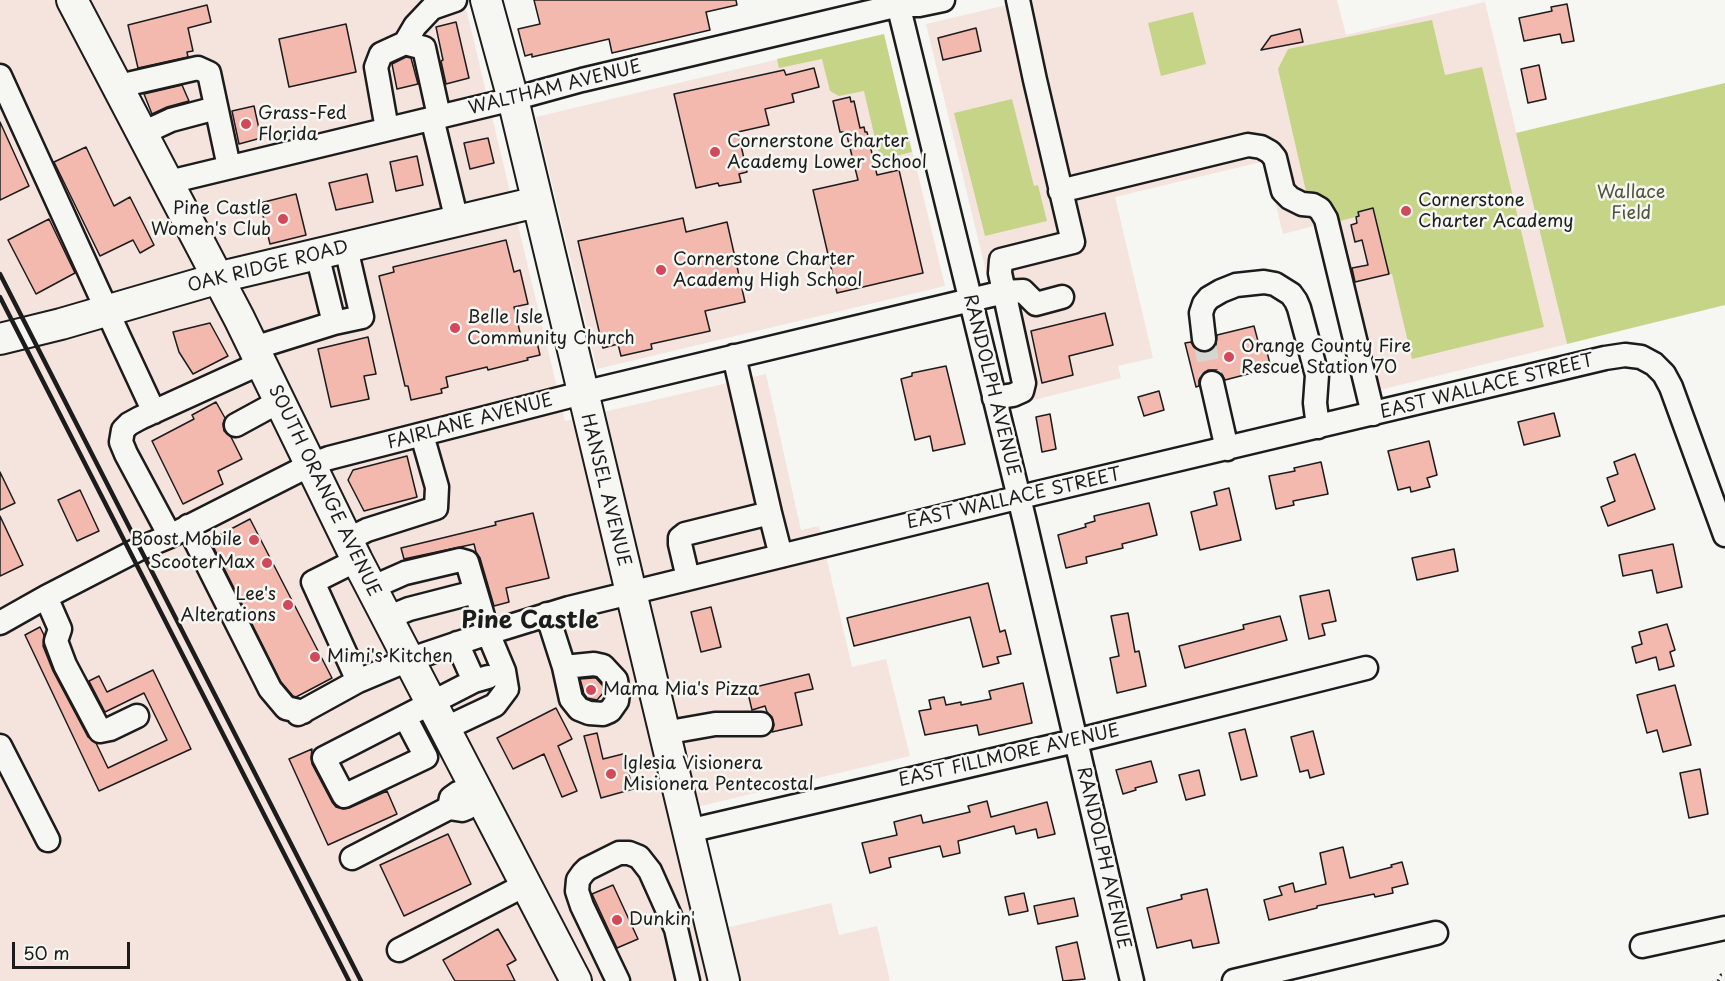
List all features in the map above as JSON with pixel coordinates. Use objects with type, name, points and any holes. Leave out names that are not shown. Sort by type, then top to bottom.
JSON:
[{"type":"main road","name":"SOUTH ORANGE AVENUE","points":[[72,0],[258,356],[408,660],[427,717],[477,792],[576,981]]},
{"type":"main road","name":"HANSEL AVENUE","points":[[486,0],[513,99],[723,981]]},
{"type":"main road","name":"OAK RIDGE ROAD","points":[[0,339],[219,279],[319,266],[348,259],[457,221],[537,202]]},
{"type":"street","points":[[387,129],[376,67],[381,54],[405,43],[415,26],[432,8],[455,0]]},
{"type":"street","name":"WALTHAM AVENUE","points":[[169,182],[898,3],[919,5],[943,0]]},
{"type":"street","points":[[994,398],[1022,391],[1024,383],[1000,273],[1001,260],[1073,242],[1018,0]]},
{"type":"street","name":"RANDOLPH AVENUE","points":[[898,3],[1019,498],[1132,981]]},
{"type":"street","points":[[405,43],[424,48],[435,117],[457,221]]},
{"type":"street","points":[[118,86],[198,68],[209,73],[229,167]]},
{"type":"street","points":[[0,76],[154,412]]},
{"type":"street","points":[[143,133],[171,120],[216,108]]},
{"type":"street","points":[[1060,191],[1248,145],[1261,147],[1270,152],[1275,158],[1283,191],[1290,198],[1302,204],[1313,205],[1320,209],[1326,219],[1373,414]]},
{"type":"street","points":[[179,531],[126,454],[121,442],[123,430],[129,424],[258,356],[334,323],[362,317],[348,259]]},
{"type":"street","points":[[319,266],[334,323]]},
{"type":"street","points":[[1204,339],[1201,313],[1204,304],[1221,291],[1243,284],[1264,282],[1275,284],[1291,294],[1299,308],[1317,375],[1315,402],[1318,427]]},
{"type":"street","points":[[1004,292],[1023,291],[1036,304],[1062,297]]},
{"type":"street","name":"FAIRLANE AVENUE","points":[[0,623],[141,548],[310,465],[582,393],[1004,292]]},
{"type":"street","name":"EAST WALLACE STREET","points":[[179,531],[270,689],[286,708],[300,713],[358,681],[408,660],[547,614],[1019,498],[1625,355],[1641,357],[1654,364],[1664,374],[1671,387],[1725,535]]},
{"type":"street","points":[[734,356],[781,556]]},
{"type":"street","points":[[1212,383],[1227,449]]},
{"type":"street","points":[[236,425],[280,401]]},
{"type":"street","points":[[358,681],[313,582],[352,550],[367,530],[436,508],[437,487],[422,435]]},
{"type":"street","points":[[688,578],[680,544],[680,538],[685,534],[770,513]]},
{"type":"street","points":[[371,588],[405,573],[460,560],[467,562],[488,633],[504,671],[507,689],[495,705],[427,717]]},
{"type":"street","points":[[387,618],[409,609],[475,592]]},
{"type":"street","points":[[46,597],[60,629],[56,641],[65,665],[100,731],[110,729],[137,716]]},
{"type":"street","points":[[547,614],[564,667]]},
{"type":"street","points":[[457,644],[474,681]]},
{"type":"street","name":"EAST FILLMORE AVENUE","points":[[688,831],[1075,741],[1366,668]]},
{"type":"street","points":[[427,717],[474,681],[504,671]]},
{"type":"street","points":[[664,733],[715,724],[761,724]]},
{"type":"street","points":[[0,746],[48,840]]},
{"type":"street","points":[[352,858],[449,808],[451,798],[465,789],[477,792]]},
{"type":"street","points":[[615,976],[582,906],[577,891],[578,880],[587,869],[599,862],[619,853],[629,853],[639,858],[650,871],[676,929],[688,981]]},
{"type":"street","points":[[399,950],[525,885]]},
{"type":"street","points":[[1642,946],[1725,928]]},
{"type":"street","points":[[1234,981],[1436,933]]},
{"type":"path","points":[[1718,981],[1720,975],[1725,974]]},
{"type":"shaded area","points":[[0,0],[464,0],[565,421],[766,374],[801,530],[819,526],[852,667],[886,659],[910,756],[684,810],[713,931],[831,903],[839,935],[877,926],[890,981],[0,981]]},
{"type":"shaded area","name":"Cornerstone Charter Academy","points":[[1028,0],[1337,0],[1346,35],[1485,2],[1567,344],[1359,395],[1317,225],[1283,234],[1265,161],[1115,197],[1153,358],[1118,366],[1121,378],[1018,404],[926,24]]},
{"type":"shaded area","points":[[884,34],[945,286],[597,369],[536,117]]},
{"type":"green space","points":[[1193,12],[1206,64],[1161,76],[1148,23]]},
{"type":"green space","points":[[1432,20],[1445,75],[1482,67],[1544,327],[1412,359],[1392,274],[1389,274],[1373,208],[1358,212],[1359,216],[1332,223],[1308,200],[1278,69],[1288,49]]},
{"type":"green space","points":[[884,34],[912,152],[880,160],[864,91],[839,96],[830,91],[822,59],[779,68],[777,59]]},
{"type":"green space","name":"Wallace Field","points":[[1725,83],[1725,305],[1567,344],[1516,133]]},
{"type":"green space","points":[[1012,99],[1034,186],[1038,185],[1047,221],[985,236],[954,113]]},
{"type":"building","points":[[534,0],[736,0],[737,5],[706,12],[710,30],[612,53],[609,39],[532,57],[532,54],[525,56],[518,29],[540,24]]},
{"type":"building","points":[[1567,4],[1574,41],[1562,43],[1560,34],[1524,41],[1519,18],[1552,11],[1551,7]]},
{"type":"building","points":[[207,5],[211,22],[188,28],[193,51],[187,52],[188,57],[138,68],[128,25]]},
{"type":"building","points":[[456,22],[469,78],[446,84],[436,27]]},
{"type":"building","points":[[346,24],[356,72],[289,87],[279,39]]},
{"type":"building","points":[[976,28],[981,51],[943,60],[938,38]]},
{"type":"building","points":[[1300,29],[1303,42],[1261,50],[1271,36]]},
{"type":"building","points":[[406,57],[411,58],[418,84],[397,89],[392,64]]},
{"type":"building","points":[[1539,65],[1546,99],[1528,103],[1521,69]]},
{"type":"building","name":"Cornerstone Charter Academy Lower School","points":[[814,68],[819,87],[792,94],[794,102],[765,109],[769,125],[738,132],[747,172],[739,174],[741,182],[719,186],[718,183],[696,188],[674,94],[784,70],[786,75]]},
{"type":"building","points":[[182,85],[189,101],[152,114],[144,94]]},
{"type":"building","points":[[850,97],[851,102],[854,101],[860,128],[864,127],[867,132],[877,175],[899,170],[923,273],[837,293],[813,190],[858,180],[846,132],[840,132],[833,101]]},
{"type":"building","points":[[254,106],[261,138],[239,144],[232,111]]},
{"type":"building","points":[[0,122],[29,186],[0,200]]},
{"type":"building","points":[[488,138],[494,163],[470,169],[464,143]]},
{"type":"building","points":[[86,147],[114,206],[130,197],[154,245],[140,253],[133,240],[100,256],[54,162]]},
{"type":"building","points":[[417,156],[423,185],[396,191],[390,162]]},
{"type":"building","points":[[367,174],[373,202],[336,210],[329,183]]},
{"type":"building","name":"Pine Castle Women's Club","points":[[296,194],[306,235],[270,244],[260,203]]},
{"type":"building","points":[[1373,208],[1389,274],[1355,282],[1352,268],[1368,265],[1362,240],[1355,242],[1351,225],[1357,223],[1358,212]]},
{"type":"building","name":"Cornerstone Charter Academy High School","points":[[683,218],[686,232],[727,222],[745,302],[705,311],[710,331],[651,344],[652,349],[621,356],[618,344],[603,348],[578,241]]},
{"type":"building","points":[[49,219],[75,273],[36,294],[8,240]]},
{"type":"building","name":"Belle Isle Community Church","points":[[506,240],[514,272],[520,270],[528,304],[514,307],[522,341],[536,338],[540,355],[488,370],[487,367],[446,377],[448,387],[441,389],[442,393],[411,400],[408,386],[405,386],[379,276],[394,272],[393,267]]},
{"type":"building","points":[[1105,313],[1113,345],[1069,356],[1073,375],[1042,383],[1031,331]]},
{"type":"building","points":[[210,323],[228,356],[193,374],[179,352],[173,332]]},
{"type":"building","name":"Orange County Fire Rescue Station 70","points":[[1254,326],[1259,345],[1265,344],[1271,368],[1225,380],[1217,370],[1208,370],[1202,374],[1199,386],[1196,387],[1185,343],[1191,342],[1198,351],[1206,352],[1212,350],[1216,345],[1217,335]]},
{"type":"building","points":[[368,337],[376,374],[364,376],[369,399],[331,407],[318,349]]},
{"type":"building","points":[[946,366],[965,444],[933,451],[930,436],[915,440],[901,379],[912,376],[912,373]]},
{"type":"building","points":[[1159,391],[1164,410],[1144,416],[1138,397]]},
{"type":"building","points":[[216,402],[225,418],[224,431],[231,437],[242,459],[218,471],[223,484],[183,504],[152,441],[194,419],[192,415]]},
{"type":"building","points":[[1554,413],[1560,436],[1524,445],[1518,422]]},
{"type":"building","points":[[1050,414],[1056,449],[1042,452],[1036,417]]},
{"type":"building","points":[[1429,441],[1437,475],[1427,478],[1430,487],[1411,492],[1410,487],[1398,490],[1388,451]]},
{"type":"building","points":[[1635,454],[1655,509],[1608,526],[1601,507],[1615,501],[1607,478],[1618,474],[1614,462]]},
{"type":"building","points":[[407,456],[417,497],[364,511],[348,480],[353,470]]},
{"type":"building","points":[[1321,462],[1328,494],[1293,501],[1294,505],[1276,509],[1269,476],[1295,471],[1294,468]]},
{"type":"building","points":[[0,472],[15,503],[0,510]]},
{"type":"building","points":[[1229,488],[1241,540],[1200,550],[1191,512],[1217,505],[1214,492]]},
{"type":"building","points":[[80,490],[99,531],[77,541],[58,500]]},
{"type":"building","points":[[1149,503],[1157,535],[1122,544],[1123,548],[1086,557],[1087,563],[1066,568],[1058,535],[1086,527],[1085,524],[1095,521],[1094,516]]},
{"type":"building","points":[[533,513],[549,578],[506,588],[509,602],[494,606],[474,544],[404,559],[401,548],[496,525],[495,522]]},
{"type":"building","points":[[0,516],[23,565],[0,576]]},
{"type":"building","points":[[250,519],[332,678],[296,697],[281,682],[210,540]]},
{"type":"building","points":[[1673,544],[1682,587],[1657,593],[1652,570],[1623,576],[1619,555]]},
{"type":"building","points":[[1454,549],[1458,571],[1417,580],[1412,558]]},
{"type":"building","points":[[988,583],[1000,632],[1005,630],[1011,654],[997,657],[999,663],[983,667],[970,617],[854,646],[847,618]]},
{"type":"building","points":[[1329,590],[1336,621],[1322,624],[1325,635],[1309,639],[1300,596]]},
{"type":"building","points":[[711,607],[721,647],[701,652],[691,612]]},
{"type":"building","points":[[1128,613],[1135,652],[1139,651],[1146,686],[1117,693],[1110,658],[1119,656],[1111,616]]},
{"type":"building","points":[[1280,616],[1287,640],[1185,668],[1179,646],[1244,629],[1243,625]]},
{"type":"building","points":[[1667,624],[1675,650],[1670,652],[1674,666],[1659,670],[1656,657],[1636,663],[1632,647],[1642,644],[1639,632]]},
{"type":"building","points":[[40,627],[44,635],[43,646],[53,671],[88,737],[96,743],[108,768],[167,740],[144,693],[105,712],[89,681],[99,676],[107,692],[153,670],[191,749],[99,791],[25,635]]},
{"type":"building","points":[[809,674],[813,689],[795,693],[802,725],[772,732],[774,725],[772,717],[765,706],[752,710],[747,689]]},
{"type":"building","name":"Mama Mia's Pizza","points":[[596,678],[603,686],[604,692],[597,700],[587,698],[580,679]]},
{"type":"building","points":[[1023,683],[1032,723],[979,735],[977,725],[925,735],[919,711],[931,709],[929,700],[944,697],[946,705],[961,702],[961,705],[991,699],[989,691]]},
{"type":"building","points":[[1675,685],[1691,745],[1663,752],[1657,730],[1647,733],[1637,695]]},
{"type":"building","points":[[556,708],[572,739],[558,746],[577,791],[562,797],[544,754],[513,769],[497,738]]},
{"type":"building","points":[[1245,729],[1257,776],[1241,780],[1229,733]]},
{"type":"building","points":[[1313,731],[1324,774],[1310,778],[1308,770],[1300,772],[1291,737]]},
{"type":"building","name":"Iglesia Visionera Misionera Pentecostal","points":[[597,733],[603,759],[623,754],[633,789],[601,798],[584,736]]},
{"type":"building","points":[[312,749],[312,764],[336,807],[349,808],[387,791],[397,814],[328,845],[289,759]]},
{"type":"building","points":[[1151,761],[1157,782],[1123,794],[1116,770]]},
{"type":"building","points":[[1700,769],[1708,814],[1689,818],[1680,773]]},
{"type":"building","points":[[1199,770],[1205,795],[1186,800],[1179,775]]},
{"type":"building","points":[[987,801],[991,817],[1047,802],[1055,834],[1038,838],[1036,829],[1016,834],[1014,826],[958,841],[960,853],[943,857],[940,846],[889,858],[891,867],[870,873],[862,843],[897,835],[894,822],[921,815],[923,823],[970,812],[968,806]]},
{"type":"building","points":[[448,834],[471,884],[404,916],[380,865]]},
{"type":"building","points":[[1343,847],[1350,878],[1392,867],[1391,865],[1402,862],[1408,884],[1392,888],[1393,893],[1375,897],[1374,894],[1317,906],[1317,908],[1269,920],[1264,900],[1282,895],[1279,887],[1293,883],[1295,892],[1326,884],[1320,853]]},
{"type":"building","points":[[613,885],[638,939],[617,948],[592,894]]},
{"type":"building","points":[[1207,889],[1219,943],[1193,948],[1191,940],[1157,948],[1147,908],[1182,899],[1181,895]]},
{"type":"building","points":[[1024,893],[1028,911],[1009,915],[1005,897]]},
{"type":"building","points":[[1074,898],[1078,916],[1038,924],[1034,906]]},
{"type":"building","points":[[498,929],[516,960],[507,965],[515,981],[455,981],[443,960]]},
{"type":"building","points":[[1077,942],[1085,979],[1063,981],[1056,947]]},
{"type":"tunnel","points":[[1204,339],[1212,383]]},
{"type":"railway","points":[[0,274],[361,981]]},
{"type":"railway","points":[[0,297],[349,981]]},
{"type":"place","name":"Grass-Fed Florida","points":[[246,124]]},
{"type":"place","name":"Cornerstone Charter Academy Lower School","points":[[715,152]]},
{"type":"place","name":"Cornerstone Charter Academy","points":[[1406,211]]},
{"type":"place","name":"Pine Castle Women's Club","points":[[283,219]]},
{"type":"place","name":"Cornerstone Charter Academy High School","points":[[661,270]]},
{"type":"place","name":"Belle Isle Community Church","points":[[455,328]]},
{"type":"place","name":"Orange County Fire Rescue Station 70","points":[[1229,357]]},
{"type":"place","name":"Boost Mobile","points":[[254,540]]},
{"type":"place","name":"ScooterMax","points":[[267,563]]},
{"type":"place","name":"Lee's Alterations","points":[[288,605]]},
{"type":"place","name":"Mimi's Kitchen","points":[[315,657]]},
{"type":"place","name":"Mama Mia's Pizza","points":[[591,690]]},
{"type":"place","name":"Iglesia Visionera Misionera Pentecostal","points":[[611,774]]},
{"type":"place","name":"Dunkin'","points":[[617,920]]},
{"type":"district","name":"Pine Castle","points":[[530,621]]}]
